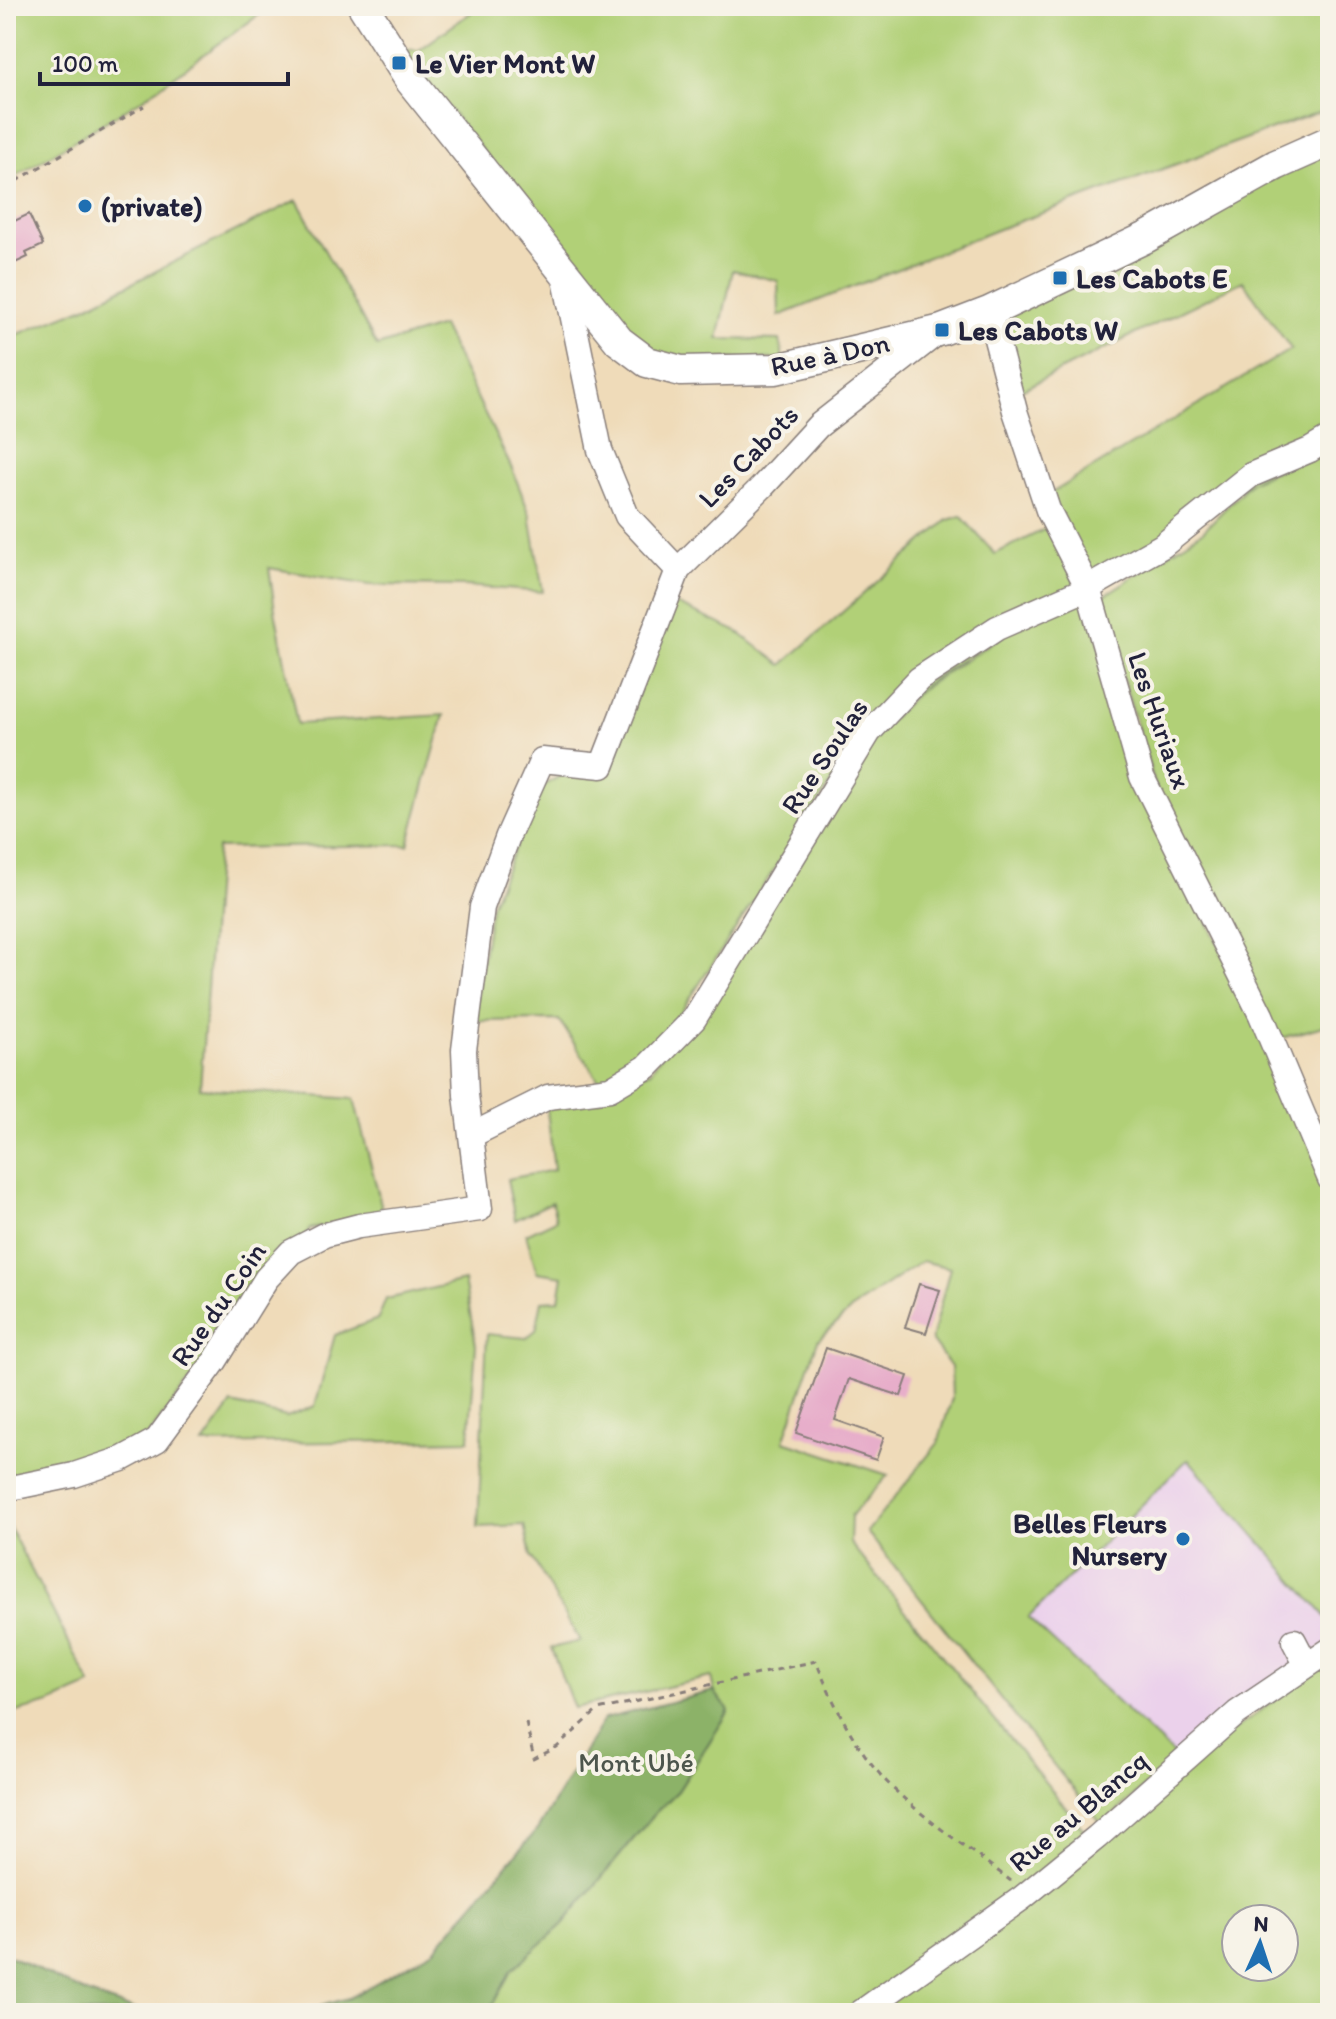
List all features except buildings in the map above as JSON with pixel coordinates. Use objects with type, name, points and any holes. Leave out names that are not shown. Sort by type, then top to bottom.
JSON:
[{"type":"main road","name":"Rue à Don","points":[[363,6],[410,80],[619,341],[647,362],[681,371],[776,369],[942,330],[989,312],[1147,237],[1276,165],[1330,141]]},
{"type":"street","points":[[472,1135],[464,1050],[482,907],[508,836],[542,760],[602,766],[678,570],[627,516],[600,450],[564,274]]},
{"type":"street","name":"Les Huriaux","points":[[989,312],[1015,411],[1048,510],[1088,588],[1142,777],[1261,1015],[1330,1179]]},
{"type":"street","name":"Les Cabots","points":[[678,570],[818,426],[942,330]]},
{"type":"street","name":"Rue Soulas","points":[[472,1135],[548,1097],[610,1089],[647,1067],[694,1019],[869,732],[919,679],[997,628],[1088,588],[1162,546],[1251,475],[1330,438]]},
{"type":"street","name":"Rue du Coin","points":[[6,1489],[74,1475],[110,1463],[157,1440],[215,1361],[266,1279],[291,1252],[324,1235],[359,1226],[480,1209],[472,1135]]},
{"type":"street","points":[[1294,1641],[1306,1664]]},
{"type":"street","name":"Rue au Blancq","points":[[860,2013],[1028,1892],[1097,1837],[1237,1713],[1330,1650]]},
{"type":"path","points":[[6,187],[144,106]]},
{"type":"path","points":[[526,1723],[534,1759],[557,1747],[598,1710],[816,1661],[831,1699],[858,1744],[896,1792],[1028,1892]]},
{"type":"shaded area","name":"Belles Fleurs Nursery","points":[[1188,1459],[1330,1622],[1330,1641],[1177,1758],[1027,1618]]},
{"type":"green space","points":[[6,6],[271,6],[141,100],[6,182]]},
{"type":"green space","points":[[480,6],[1330,6],[1330,108],[1004,227],[779,316],[778,281],[733,270],[718,339],[780,340],[783,359],[666,359],[630,335],[401,49],[419,50]]},
{"type":"green space","points":[[1330,150],[1330,431],[1161,540],[1092,578],[1048,495],[1291,349],[1243,281],[1019,391],[1000,314]]},
{"type":"green space","points":[[297,200],[377,346],[442,326],[512,469],[530,515],[543,592],[466,586],[369,585],[269,568],[297,724],[444,715],[408,845],[217,848],[200,1088],[354,1099],[384,1216],[310,1229],[148,1435],[123,1448],[6,1482],[6,339],[83,308]]},
{"type":"green space","points":[[1330,447],[1330,1024],[1278,1039],[1158,795],[1099,599],[1203,531],[1252,481]]},
{"type":"green space","points":[[961,516],[995,554],[1049,527],[1077,586],[870,723],[681,1012],[655,1043],[625,1070],[601,1084],[559,1020],[473,1021],[491,905],[540,787],[560,776],[606,773],[674,603],[736,631],[782,665],[948,520]]},
{"type":"green space","points":[[1087,600],[1138,781],[1237,982],[1330,1190],[1330,1622],[1188,1459],[1028,1618],[1177,1758],[1102,1825],[867,1532],[938,1443],[952,1398],[951,1367],[931,1340],[950,1268],[922,1261],[853,1308],[818,1340],[784,1441],[888,1475],[851,1516],[850,1543],[1089,1836],[848,2013],[488,2013],[510,1971],[563,1924],[654,1814],[678,1791],[729,1711],[714,1691],[711,1677],[574,1708],[551,1648],[580,1641],[531,1556],[524,1525],[478,1527],[487,1334],[526,1338],[536,1330],[542,1301],[559,1300],[563,1276],[537,1272],[526,1234],[556,1220],[552,1202],[515,1220],[507,1179],[554,1170],[546,1102],[650,1072],[879,731],[927,683],[999,634]]},
{"type":"green space","points":[[464,1281],[476,1345],[469,1440],[203,1444],[232,1404],[287,1417],[315,1406],[335,1335],[378,1319],[386,1299]]},
{"type":"green space","points":[[6,1521],[91,1685],[50,1703],[6,1715]]},
{"type":"green space","points":[[1330,1659],[1330,2013],[872,2013],[1208,1750]]},
{"type":"green space","name":"Mont Ubé","points":[[714,1691],[729,1711],[678,1791],[654,1814],[563,1924],[511,1971],[488,2013],[295,2013],[349,1998],[434,1950],[537,1830],[604,1719]]},
{"type":"green space","points":[[6,1954],[94,1996],[150,2013],[6,2013]]},
{"type":"place","name":"Le Vier Mont W","points":[[399,63]]},
{"type":"place","name":"(private)","points":[[85,206]]},
{"type":"place","name":"Les Cabots E","points":[[1060,278]]},
{"type":"place","name":"Les Cabots W","points":[[942,330]]},
{"type":"place","name":"Belles Fleurs Nursery","points":[[1183,1539]]}]
